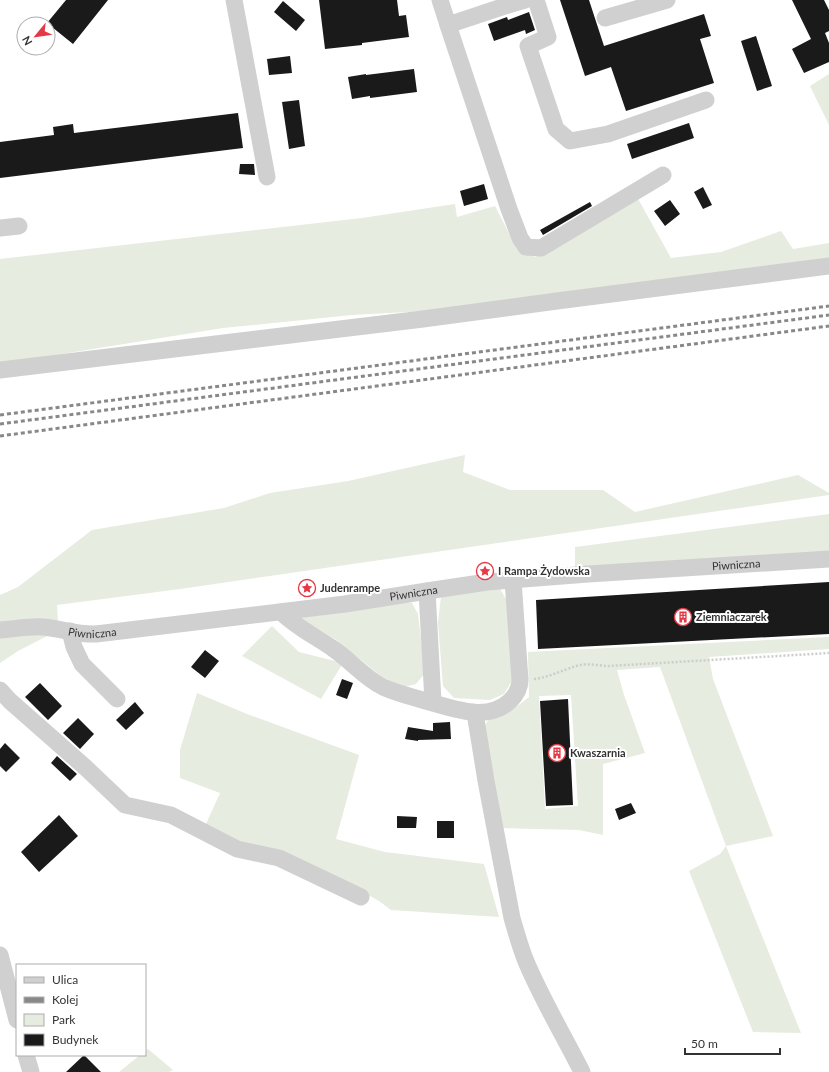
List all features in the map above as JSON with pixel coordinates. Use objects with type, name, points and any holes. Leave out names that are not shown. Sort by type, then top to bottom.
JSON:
[{"type":"street","points":[[234,0],[267,177]]},
{"type":"street","points":[[440,0],[509,209],[520,238],[526,247],[541,248],[664,174]]},
{"type":"street","points":[[448,24],[507,3],[525,0]]},
{"type":"street","points":[[536,0],[548,37],[528,46],[556,129],[570,141],[608,134],[706,100]]},
{"type":"street","points":[[605,18],[667,0]]},
{"type":"street","points":[[0,228],[19,226]]},
{"type":"street","points":[[0,370],[415,320],[829,266]]},
{"type":"street","name":"Piwniczna","points":[[0,630],[42,627],[86,635],[345,604],[487,582],[588,574],[829,559]]},
{"type":"street","points":[[281,612],[297,627],[336,651],[372,681],[395,692],[475,713],[489,712],[503,707],[517,693],[519,688],[520,680],[513,580]]},
{"type":"street","points":[[427,591],[433,702]]},
{"type":"street","points":[[70,631],[74,647],[82,664],[117,699]]},
{"type":"street","points":[[0,690],[10,701],[86,768],[125,805],[171,815],[238,849],[279,858],[361,897]]},
{"type":"street","points":[[475,713],[486,781],[512,918],[525,959],[582,1072]]},
{"type":"street","points":[[0,956],[16,1016]]},
{"type":"street","points":[[26,1056],[31,1072]]},
{"type":"path","points":[[520,680],[548,677],[567,669],[582,665],[609,666],[829,653]]},
{"type":"green space","points":[[829,74],[829,125],[810,86]]},
{"type":"green space","points":[[637,197],[671,258],[721,252],[781,231],[793,249],[829,243],[829,259],[500,307],[352,315],[223,328],[0,364],[0,259],[362,218],[455,204],[457,217],[495,206],[517,249],[535,257],[586,229]]},
{"type":"green space","points":[[465,455],[463,472],[510,490],[603,490],[635,512],[798,475],[829,493],[829,495],[180,589],[57,605],[58,622],[0,623],[0,595],[18,587],[92,530],[224,508],[270,493],[348,481]]},
{"type":"green space","points":[[829,514],[829,553],[575,568],[575,547]]},
{"type":"green space","points":[[500,589],[509,604],[513,679],[504,694],[490,700],[454,698],[443,686],[438,623],[441,597],[450,594]]},
{"type":"green space","points":[[394,600],[412,603],[418,614],[425,673],[416,684],[404,687],[382,677],[335,639],[299,618]]},
{"type":"green space","points":[[272,626],[299,652],[343,663],[321,699],[242,656]]},
{"type":"green space","points":[[55,632],[18,651],[0,663],[0,636]]},
{"type":"green space","points":[[829,637],[829,649],[709,657],[713,679],[773,836],[726,846],[660,667],[617,670],[624,695],[645,753],[603,764],[603,835],[579,830],[503,828],[484,728],[489,718],[515,708],[529,697],[528,652]],"holes":[[[571,695],[578,806],[545,809],[539,696]]]},
{"type":"green space","points":[[197,693],[247,714],[359,755],[336,839],[385,852],[484,864],[499,917],[391,910],[379,901],[354,887],[234,843],[205,826],[220,793],[180,778],[180,750]]},
{"type":"green space","points":[[726,846],[801,1033],[753,1032],[689,871],[720,854]]},
{"type":"green space","points":[[148,1049],[173,1070],[169,1072],[119,1072],[139,1056],[146,1056],[146,1050]]},
{"type":"building","points":[[66,0],[108,0],[73,44],[56,30],[56,16],[53,16]]},
{"type":"building","points":[[319,0],[397,0],[399,16],[406,15],[409,37],[362,43],[362,45],[325,49]]},
{"type":"building","points":[[560,0],[589,0],[604,46],[704,14],[711,36],[700,39],[714,83],[626,111],[611,67],[585,76]]},
{"type":"building","points":[[792,0],[824,0],[829,10],[829,31],[825,33],[829,43],[829,62],[804,73],[792,49],[811,39]]},
{"type":"building","points":[[283,1],[305,20],[296,31],[274,12]]},
{"type":"building","points":[[529,12],[535,30],[526,34],[525,30],[494,41],[488,24],[507,17],[508,20]]},
{"type":"building","points":[[756,36],[772,86],[757,91],[741,41]]},
{"type":"building","points":[[290,56],[292,73],[269,75],[267,59]]},
{"type":"building","points":[[414,69],[417,92],[352,99],[348,77]]},
{"type":"building","points":[[299,100],[305,146],[289,149],[282,102]]},
{"type":"building","points":[[238,113],[243,148],[0,178],[0,142],[54,135],[53,127],[73,124],[74,133]]},
{"type":"building","points":[[689,123],[694,138],[632,159],[627,144]]},
{"type":"building","points":[[240,164],[254,164],[255,175],[239,174]]},
{"type":"building","points":[[484,184],[488,199],[464,206],[460,191]]},
{"type":"building","points":[[703,187],[712,205],[703,209],[694,192]]},
{"type":"building","points":[[670,200],[680,214],[665,226],[654,211]]},
{"type":"building","points":[[590,202],[592,206],[543,235],[540,230]]},
{"type":"building","name":"Ziemniaczarek","points":[[829,582],[829,634],[538,649],[536,600]]},
{"type":"building","points":[[205,650],[219,661],[205,678],[191,667]]},
{"type":"building","points":[[342,679],[353,683],[347,699],[336,695]]},
{"type":"building","points":[[40,683],[62,706],[48,720],[25,697]]},
{"type":"building","name":"Kwaszarnia","points":[[568,699],[573,805],[546,806],[540,701]]},
{"type":"building","points":[[135,702],[144,713],[126,730],[116,720]]},
{"type":"building","points":[[78,718],[94,734],[80,749],[63,733]]},
{"type":"building","points":[[450,722],[451,739],[418,741],[405,739],[408,727],[433,731],[433,723]]},
{"type":"building","points":[[5,743],[20,758],[6,772],[0,766],[0,749]]},
{"type":"building","points":[[57,756],[77,774],[70,781],[51,763]]},
{"type":"building","points":[[631,803],[636,813],[619,820],[615,809]]},
{"type":"building","points":[[59,815],[78,836],[39,872],[21,852]]},
{"type":"building","points":[[397,816],[417,817],[416,828],[397,828]]},
{"type":"building","points":[[437,821],[454,821],[454,838],[437,838]]},
{"type":"building","points":[[83,1056],[85,1056],[101,1072],[66,1072]]},
{"type":"railway","points":[[0,415],[829,306]]},
{"type":"railway","points":[[0,424],[829,315]]},
{"type":"railway","points":[[0,436],[829,326]]},
{"type":"place","name":"I Rampa Żydowska","points":[[485,571]]},
{"type":"place","name":"Judenrampe","points":[[307,588]]},
{"type":"place","name":"Ziemniaczarek","points":[[683,617]]},
{"type":"place","name":"Kwaszarnia","points":[[557,753]]}]
